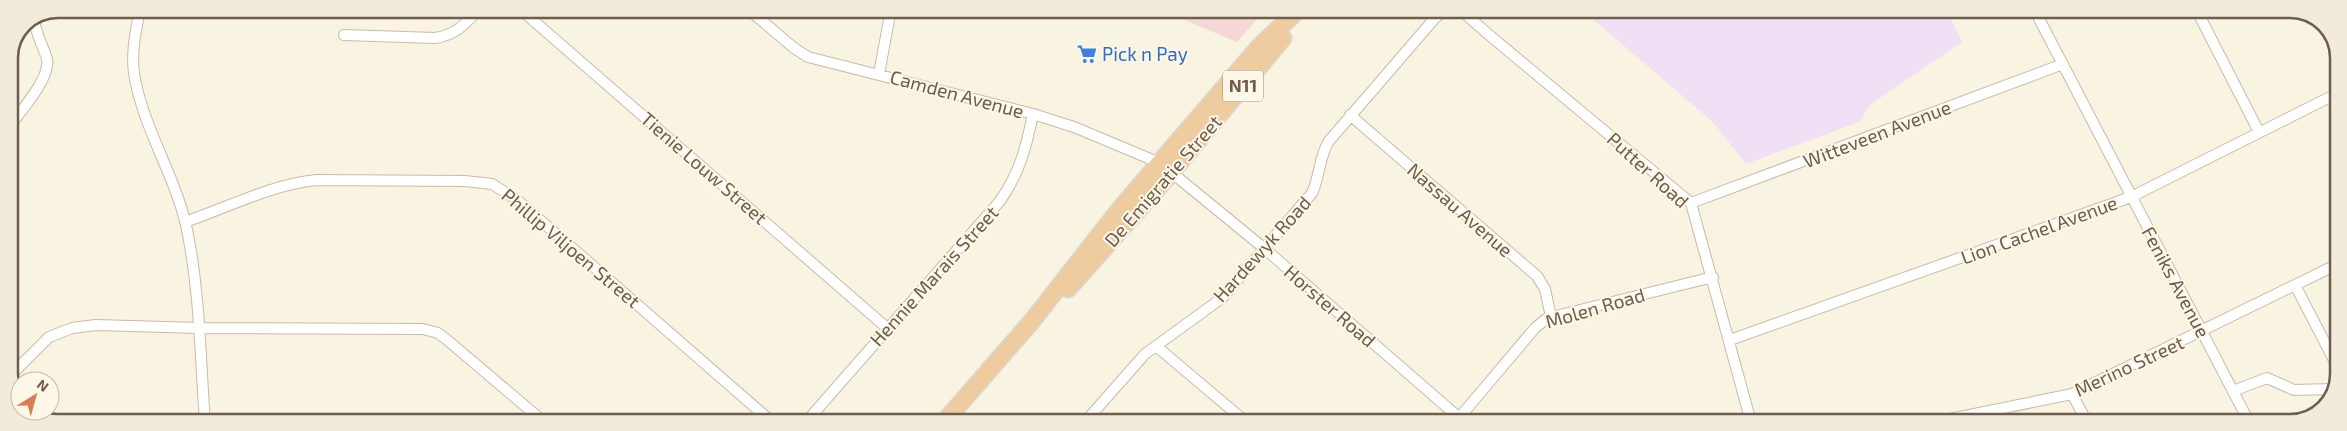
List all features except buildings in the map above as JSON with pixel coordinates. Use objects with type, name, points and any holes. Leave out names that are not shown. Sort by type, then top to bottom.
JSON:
[{"type":"highway","name":"De Emigratie Street","points":[[951,413],[1032,321],[1113,217],[1166,168],[1290,30],[1296,18]]},
{"type":"street","points":[[139,18],[133,54],[134,74],[143,108],[171,179],[185,222],[192,258],[204,413]]},
{"type":"street","points":[[344,35],[435,38],[448,36],[460,30],[471,18]]},
{"type":"street","name":"Tienie Louw Street","points":[[530,18],[887,328]]},
{"type":"street","name":"Camden Avenue","points":[[759,18],[794,48],[808,57],[1033,114],[1083,131],[1166,168]]},
{"type":"street","points":[[879,74],[889,18]]},
{"type":"street","name":"Hardewyk Road","points":[[1092,413],[1126,374],[1156,346],[1222,298],[1312,193],[1326,144],[1435,18]]},
{"type":"street","name":"Putter Road","points":[[1467,18],[1691,203],[1750,414]]},
{"type":"street","name":"Feniks Avenue","points":[[2039,18],[2245,414]]},
{"type":"street","points":[[2201,18],[2259,132]]},
{"type":"street","points":[[18,114],[43,80],[48,62],[35,24]]},
{"type":"street","name":"Witteveen Avenue","points":[[1691,203],[2063,64]]},
{"type":"street","name":"Lion Cachel Avenue","points":[[1730,340],[2131,197],[2329,97]]},
{"type":"street","name":"Hennie Marais Street","points":[[813,413],[887,328],[987,218],[1011,185],[1022,164],[1033,114]]},
{"type":"street","name":"Nassau Avenue","points":[[1350,115],[1537,276],[1545,289],[1552,317]]},
{"type":"street","name":"Horster Road","points":[[1166,168],[1264,249],[1455,414]]},
{"type":"street","name":"Phillip Viljoen Street","points":[[185,222],[294,182],[316,180],[465,181],[492,184],[516,199],[762,413]]},
{"type":"street","name":"Merino Street","points":[[1979,414],[2072,394],[2329,268]]},
{"type":"street","name":"Molen Road","points":[[1467,414],[1528,334],[1541,321],[1713,277]]},
{"type":"street","points":[[2296,285],[2329,350]]},
{"type":"street","points":[[18,368],[49,337],[72,328],[96,325],[199,328],[408,328],[431,330],[469,357],[534,413]]},
{"type":"street","points":[[1156,346],[1236,414]]},
{"type":"street","points":[[2233,391],[2267,378],[2294,390],[2326,389]]},
{"type":"street","points":[[2072,394],[2083,414]]},
{"type":"shaded area","points":[[1180,18],[1258,18],[1237,42]]},
{"type":"shaded area","points":[[1592,18],[1950,18],[1962,42],[1871,104],[1859,122],[1746,164],[1713,122]]},
{"type":"place","name":"Pick n Pay","points":[[1087,54]]}]
